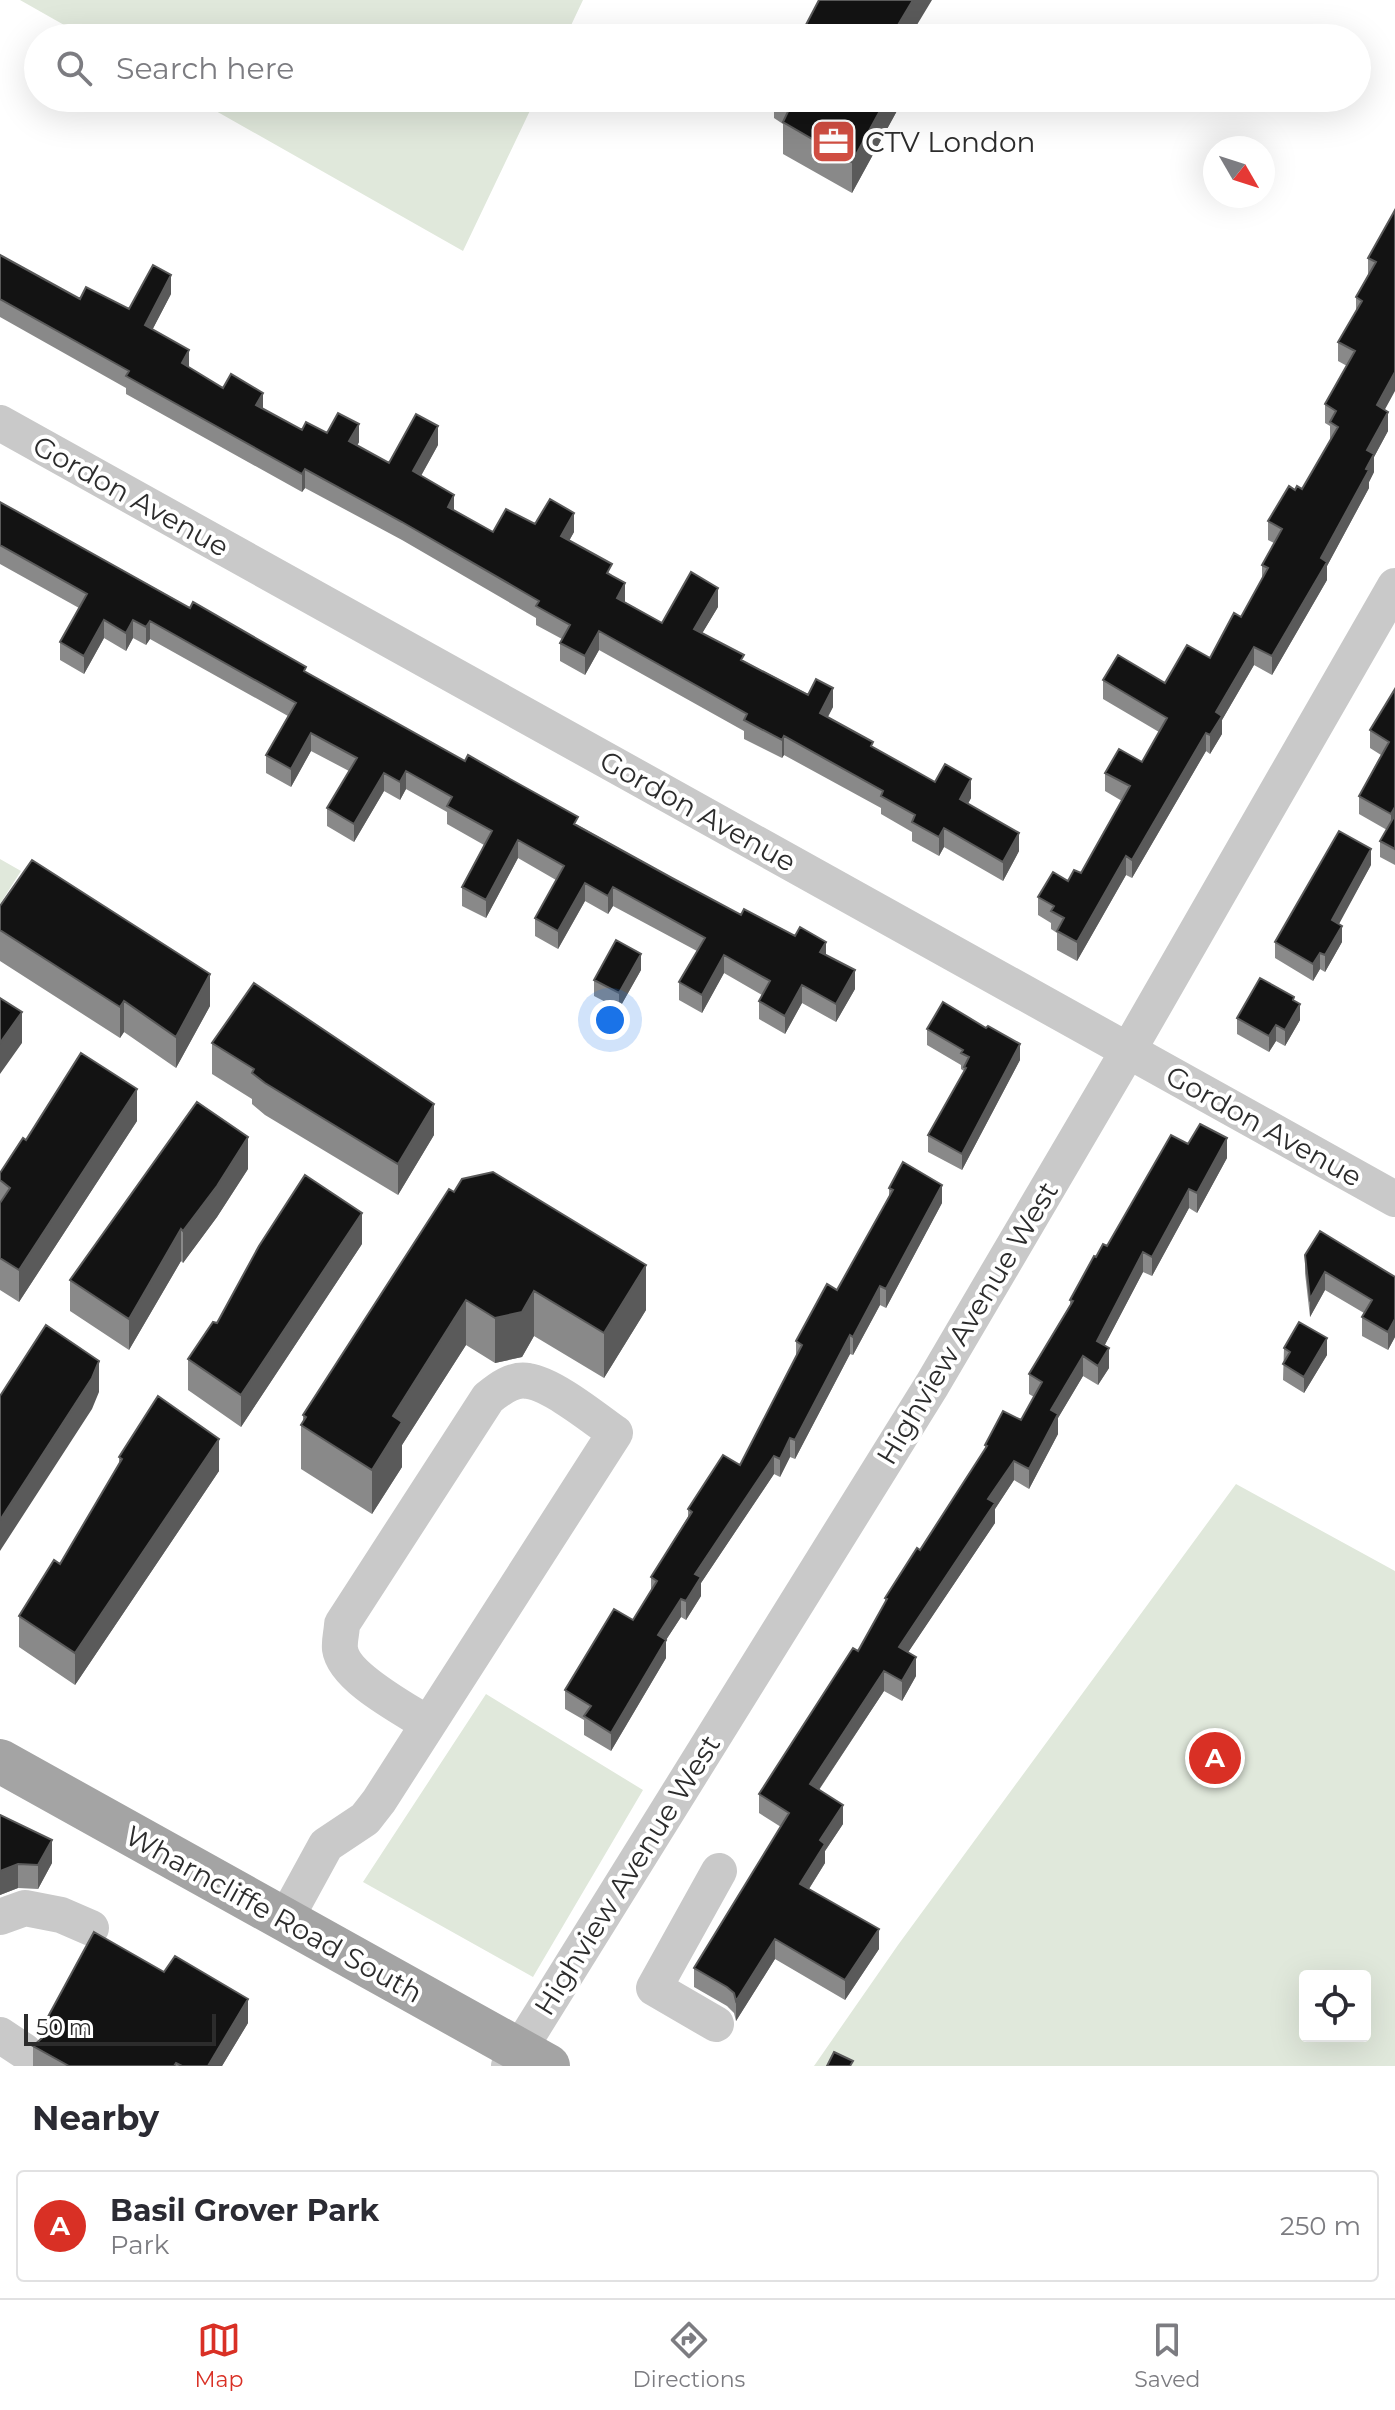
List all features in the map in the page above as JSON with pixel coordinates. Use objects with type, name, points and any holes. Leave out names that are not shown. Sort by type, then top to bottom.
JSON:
[{"type":"main road","name":"Wharncliffe Road South","points":[[0,1761],[285,1920],[525,2061]]},
{"type":"street","name":"Gordon Avenue","points":[[0,423],[1395,1199]]},
{"type":"street","name":"Highview Avenue West","points":[[525,2061],[932,1385],[1395,586]]},
{"type":"street","points":[[285,1920],[326,1845],[365,1819],[428,1724],[615,1433],[556,1392],[527,1380],[504,1385],[488,1398],[342,1624],[340,1649],[347,1667],[428,1724]]},
{"type":"street","points":[[716,2024],[654,1988],[719,1871]]},
{"type":"street","points":[[0,1917],[25,1908],[61,1915],[91,1928]]},
{"type":"shaded area","points":[[20,0],[583,0],[572,24],[62,24]]},
{"type":"shaded area","points":[[218,112],[529,112],[463,251]]},
{"type":"shaded area","points":[[0,859],[21,871],[0,904]]},
{"type":"shaded area","points":[[1236,1484],[1395,1571],[1395,2066],[814,2066],[898,1945]]},
{"type":"shaded area","points":[[486,1694],[643,1790],[533,1977],[363,1882]]},
{"type":"building","points":[[819,0],[913,0],[899,24],[806,24]]},
{"type":"building","points":[[788,112],[879,112],[852,162],[783,122]]},
{"type":"building","points":[[1395,210],[1395,372],[1377,405],[1388,412],[1367,450],[1374,454],[1366,469],[1369,470],[1321,558],[1327,562],[1272,656],[1254,647],[1216,712],[1222,716],[1210,735],[1206,733],[1132,860],[1126,856],[1077,942],[1057,931],[1064,918],[1051,911],[1054,906],[1038,897],[1053,872],[1068,881],[1074,870],[1081,873],[1130,786],[1105,773],[1119,749],[1142,762],[1167,718],[1103,680],[1118,655],[1165,683],[1187,645],[1210,658],[1234,613],[1241,617],[1268,568],[1262,565],[1282,529],[1268,521],[1289,486],[1295,490],[1297,486],[1302,489],[1338,427],[1330,422],[1336,411],[1325,404],[1355,351],[1338,342],[1362,301],[1356,297],[1376,262],[1368,258]]},
{"type":"building","points":[[0,255],[80,299],[86,287],[129,309],[153,265],[171,275],[145,325],[189,350],[182,363],[223,388],[231,374],[263,393],[256,405],[302,430],[306,422],[327,433],[338,413],[359,424],[349,441],[389,463],[416,414],[438,426],[413,471],[454,495],[448,507],[493,532],[506,509],[535,524],[550,499],[574,513],[561,536],[612,564],[607,573],[625,583],[617,598],[662,623],[691,572],[718,588],[694,629],[744,655],[741,660],[808,695],[816,679],[833,688],[820,713],[873,742],[871,746],[935,782],[945,764],[971,779],[960,799],[1019,833],[1003,862],[944,828],[939,837],[912,822],[915,815],[881,796],[883,791],[784,736],[782,740],[744,720],[747,714],[599,631],[585,656],[560,643],[570,625],[536,606],[539,601],[305,469],[302,474],[126,376],[129,371],[0,299]]},
{"type":"building","points":[[0,502],[190,608],[193,602],[306,667],[304,671],[465,761],[468,755],[578,817],[574,824],[741,915],[744,909],[795,936],[800,927],[826,942],[820,952],[855,970],[836,1004],[802,985],[785,1016],[759,1001],[770,981],[724,955],[702,995],[679,982],[705,938],[613,887],[608,896],[585,883],[558,931],[535,918],[564,866],[518,840],[486,900],[462,887],[492,831],[447,806],[452,797],[406,771],[400,782],[384,773],[354,824],[327,808],[357,758],[311,733],[291,769],[266,755],[296,703],[150,621],[146,627],[133,620],[126,633],[104,620],[84,656],[60,642],[87,594],[0,545]]},
{"type":"building","points":[[1395,689],[1395,807],[1391,814],[1359,796],[1389,742],[1370,730]]},
{"type":"building","points":[[1395,815],[1395,849],[1380,841]]},
{"type":"building","points":[[1339,831],[1371,849],[1332,920],[1342,926],[1325,955],[1320,953],[1313,964],[1275,942]]},
{"type":"building","points":[[32,860],[210,974],[176,1037],[124,1001],[120,1007],[0,930],[0,906]]},
{"type":"building","points":[[616,940],[641,954],[619,993],[594,980]]},
{"type":"building","points":[[1260,978],[1294,997],[1293,1000],[1300,1004],[1285,1030],[1276,1025],[1269,1036],[1237,1018]]},
{"type":"building","points":[[254,983],[434,1104],[398,1164],[265,1083],[252,1073],[254,1069],[212,1043]]},
{"type":"building","points":[[0,998],[22,1012],[0,1043]]},
{"type":"building","points":[[943,1002],[1020,1044],[962,1154],[928,1135],[966,1068],[969,1057],[961,1053],[963,1050],[927,1029]]},
{"type":"building","points":[[81,1053],[137,1089],[19,1270],[0,1258],[0,1203],[10,1188],[0,1180],[0,1173],[23,1138],[26,1140]]},
{"type":"building","points":[[197,1102],[248,1137],[217,1186],[183,1231],[181,1229],[129,1319],[70,1280]]},
{"type":"building","points":[[1200,1124],[1227,1138],[1197,1193],[1189,1189],[1152,1257],[1143,1252],[1097,1341],[1109,1348],[1098,1366],[1083,1356],[1051,1410],[1058,1414],[1029,1469],[1014,1461],[988,1499],[995,1503],[899,1647],[916,1657],[902,1681],[884,1671],[810,1784],[843,1805],[820,1840],[825,1844],[800,1884],[879,1929],[845,1980],[775,1939],[736,2001],[734,1993],[727,1987],[694,1968],[789,1813],[759,1794],[853,1648],[858,1651],[885,1598],[987,1446],[1003,1411],[1021,1420],[1042,1382],[1029,1374],[1073,1301],[1070,1300],[1094,1256],[1103,1244],[1107,1246],[1171,1135],[1188,1144]]},
{"type":"building","points":[[903,1162],[942,1185],[886,1289],[880,1286],[853,1337],[850,1335],[795,1440],[790,1438],[780,1459],[774,1456],[695,1574],[701,1577],[686,1601],[681,1599],[658,1635],[666,1640],[611,1733],[584,1716],[591,1706],[565,1690],[614,1609],[633,1620],[657,1581],[651,1577],[692,1512],[688,1509],[723,1455],[740,1465],[802,1345],[796,1341],[827,1284],[837,1290],[893,1190],[889,1188]]},
{"type":"building","points":[[493,1172],[646,1265],[604,1333],[534,1291],[522,1312],[495,1318],[466,1300],[393,1416],[402,1422],[372,1470],[301,1425],[306,1417],[303,1415],[449,1189],[454,1192],[462,1179]]},
{"type":"building","points":[[305,1175],[362,1213],[241,1395],[188,1359],[213,1322],[217,1323],[259,1246]]},
{"type":"building","points":[[1320,1231],[1395,1277],[1395,1319],[1388,1332],[1362,1317],[1372,1300],[1325,1272],[1310,1299],[1305,1255]]},
{"type":"building","points":[[1299,1322],[1327,1338],[1304,1377],[1283,1364],[1290,1352],[1284,1348]]},
{"type":"building","points":[[46,1325],[99,1361],[92,1378],[0,1520],[0,1396]]},
{"type":"building","points":[[158,1396],[219,1439],[75,1653],[19,1616],[54,1560],[60,1564],[122,1459],[119,1457]]},
{"type":"building","points":[[0,1815],[52,1840],[38,1865],[18,1864],[0,1871]]},
{"type":"building","points":[[94,1932],[164,1972],[175,1956],[248,1999],[208,2066],[182,2066],[176,2063],[174,2066],[69,2066],[33,2046],[42,2038],[44,2024]]},
{"type":"building","points":[[834,2052],[853,2061],[850,2066],[827,2066]]},
{"type":"place","name":"CTV London","points":[[834,142]]},
{"type":"place","name":"Basil Grover Park","points":[[1215,1758]]}]
